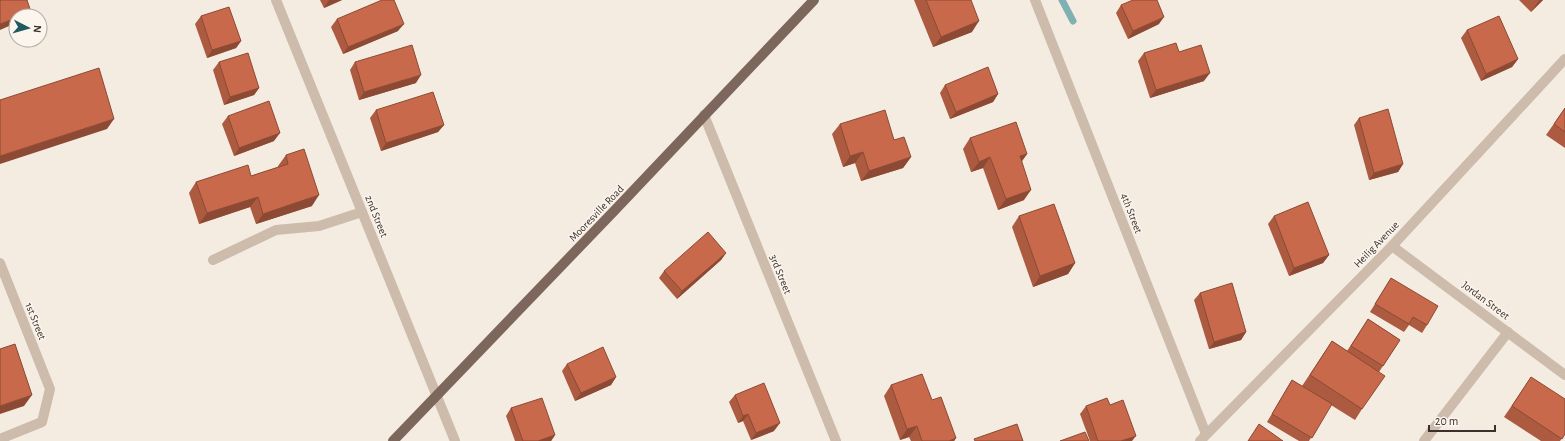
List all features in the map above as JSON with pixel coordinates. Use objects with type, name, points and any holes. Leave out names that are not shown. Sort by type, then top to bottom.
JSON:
[{"type":"main road","name":"Mooresville Road","points":[[393,441],[814,0]]},
{"type":"street","name":"2nd Street","points":[[276,0],[455,441]]},
{"type":"street","name":"4th Street","points":[[1036,0],[1203,438]]},
{"type":"street","name":"Heilig Avenue","points":[[1203,438],[1392,246],[1565,59]]},
{"type":"street","name":"3rd Street","points":[[704,115],[836,441]]},
{"type":"street","points":[[213,260],[276,230],[319,226],[362,212]]},
{"type":"street","name":"Jordan Street","points":[[1392,246],[1565,375]]},
{"type":"street","name":"1st Street","points":[[0,263],[50,389],[42,422],[0,439]]},
{"type":"street","points":[[1424,441],[1508,332]]},
{"type":"building","points":[[0,0],[27,0],[30,8],[8,8],[8,21],[0,24]]},
{"type":"building","points":[[382,0],[394,0],[404,24],[348,47],[337,19]]},
{"type":"building","points":[[926,0],[971,0],[979,21],[941,37]]},
{"type":"building","points":[[1133,0],[1157,0],[1164,17],[1133,31],[1121,5]]},
{"type":"building","points":[[229,7],[241,41],[212,50],[201,16]]},
{"type":"building","points":[[1499,16],[1518,59],[1486,74],[1467,30]]},
{"type":"building","points":[[1176,43],[1179,52],[1201,45],[1210,73],[1156,90],[1144,53]]},
{"type":"building","points":[[412,45],[421,75],[364,92],[355,62]]},
{"type":"building","points":[[248,53],[259,88],[230,97],[219,62]]},
{"type":"building","points":[[988,67],[998,94],[956,112],[945,85]]},
{"type":"building","points":[[99,68],[114,119],[0,156],[0,100]]},
{"type":"building","points":[[433,92],[444,125],[386,143],[376,110]]},
{"type":"building","points":[[269,101],[280,133],[239,148],[228,116]]},
{"type":"building","points":[[1565,108],[1565,132],[1554,124]]},
{"type":"building","points":[[1388,109],[1403,164],[1374,173],[1359,118]]},
{"type":"building","points":[[885,110],[894,140],[904,137],[911,157],[869,171],[863,152],[850,156],[840,124]]},
{"type":"building","points":[[1016,122],[1027,154],[1020,156],[1031,190],[1006,199],[990,157],[979,162],[970,138]]},
{"type":"building","points":[[304,149],[319,195],[263,214],[258,197],[207,213],[196,182],[248,165],[251,176],[288,164],[286,155]]},
{"type":"building","points":[[1308,202],[1329,255],[1294,268],[1274,216]]},
{"type":"building","points":[[1054,204],[1075,263],[1040,276],[1019,216]]},
{"type":"building","points":[[708,232],[726,253],[682,291],[664,271]]},
{"type":"building","points":[[1391,278],[1438,306],[1427,325],[1413,317],[1409,324],[1375,304]]},
{"type":"building","points":[[1232,283],[1246,332],[1214,342],[1200,293]]},
{"type":"building","points":[[1368,319],[1400,340],[1383,366],[1351,346]]},
{"type":"building","points":[[1332,341],[1385,376],[1362,409],[1310,375]]},
{"type":"building","points":[[15,344],[32,395],[0,406],[0,349]]},
{"type":"building","points":[[603,347],[616,377],[581,393],[567,364]]},
{"type":"building","points":[[922,374],[932,400],[941,397],[956,438],[949,441],[922,441],[917,426],[907,429],[891,385]]},
{"type":"building","points":[[1531,377],[1565,399],[1565,434],[1562,439],[1512,406]]},
{"type":"building","points":[[1292,380],[1332,404],[1312,438],[1272,414]]},
{"type":"building","points":[[764,383],[780,423],[756,433],[748,414],[743,416],[735,395]]},
{"type":"building","points":[[542,398],[555,435],[538,441],[523,441],[511,408]]},
{"type":"building","points":[[1107,398],[1110,405],[1123,400],[1136,436],[1121,441],[1098,441],[1086,406]]},
{"type":"building","points":[[1017,424],[1023,441],[975,441],[974,439]]},
{"type":"building","points":[[1259,424],[1283,441],[1248,441]]},
{"type":"building","points":[[1085,432],[1089,441],[1060,441]]},
{"type":"waterway","points":[[1062,0],[1073,21]]}]
